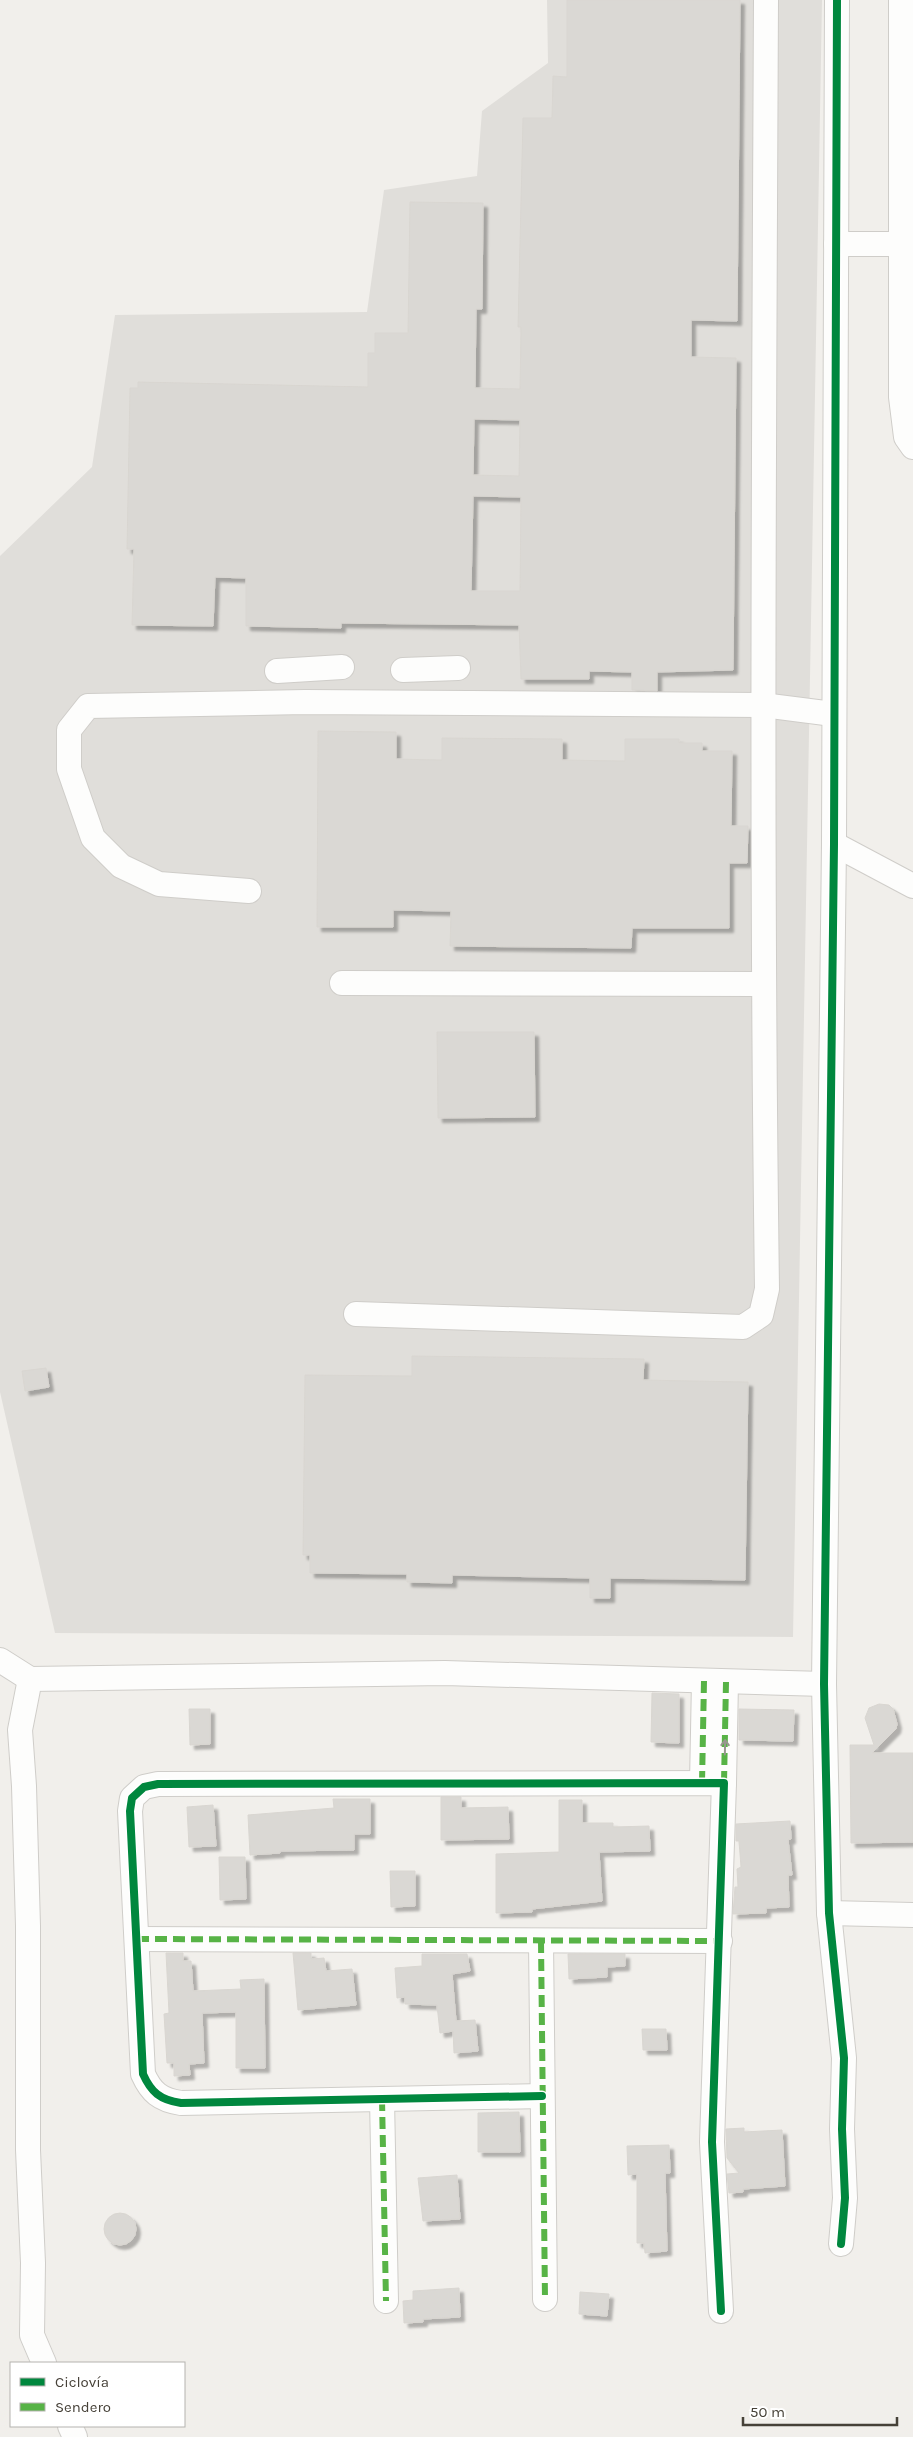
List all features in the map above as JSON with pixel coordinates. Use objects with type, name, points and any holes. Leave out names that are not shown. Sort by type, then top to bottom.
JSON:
[{"type":"street","points":[[356,1314],[743,1327],[761,1315],[767,1289],[762,705],[766,0]]},
{"type":"street","points":[[837,0],[834,844],[824,1684],[829,1913],[844,2058],[842,2129],[846,2198],[841,2244]]},
{"type":"street","points":[[901,0],[901,244],[907,360],[901,397],[906,437],[913,447]]},
{"type":"street","points":[[836,244],[901,244]]},
{"type":"street","points":[[277,671],[342,667]]},
{"type":"street","points":[[434,668],[434,703]]},
{"type":"street","points":[[402,670],[458,668]]},
{"type":"street","points":[[304,670],[305,702]]},
{"type":"street","points":[[249,891],[159,884],[121,866],[93,838],[69,769],[69,730],[88,706],[305,702],[762,705],[833,714]]},
{"type":"street","points":[[834,844],[913,886]]},
{"type":"street","points":[[342,982],[763,984]]},
{"type":"street","points":[[0,1660],[30,1679],[446,1673],[824,1684]]},
{"type":"street","points":[[30,1679],[20,1730],[24,1786],[28,1926],[28,2150],[33,2262],[32,2335],[44,2362]]},
{"type":"street","points":[[715,1682],[713,1783],[720,1941],[712,2142],[721,2311]]},
{"type":"street","points":[[542,2096],[181,2103],[168,2101],[156,2095],[149,2087],[143,2074],[130,1811],[132,1798],[144,1787],[168,1784],[713,1783]]},
{"type":"street","points":[[829,1913],[913,1915]]},
{"type":"street","points":[[137,1939],[720,1941]]},
{"type":"street","points":[[541,1941],[545,2299]]},
{"type":"street","points":[[382,2099],[386,2301]]},
{"type":"shaded area","points":[[547,0],[822,0],[793,1637],[55,1633],[0,1392],[0,556],[92,467],[115,315],[367,312],[384,190],[477,176],[482,111],[548,63]]},
{"type":"building","points":[[567,0],[740,0],[737,321],[691,320],[691,357],[736,358],[733,670],[657,672],[657,691],[632,690],[632,672],[589,671],[589,679],[521,679],[519,625],[341,623],[341,628],[246,626],[246,578],[215,577],[213,626],[132,625],[134,549],[127,549],[130,388],[138,388],[138,382],[368,387],[368,353],[375,353],[375,333],[408,333],[410,202],[483,203],[482,309],[476,309],[475,388],[520,389],[521,327],[518,327],[523,118],[552,118],[553,76],[567,77]],"holes":[[[474,419],[520,420],[519,476],[473,475]],[[473,496],[521,497],[520,591],[471,591]]]},
{"type":"building","points":[[318,731],[396,732],[396,759],[442,760],[442,738],[562,739],[562,760],[625,761],[625,739],[679,739],[679,743],[702,743],[702,751],[732,751],[731,826],[748,826],[747,863],[729,863],[729,928],[632,928],[631,948],[450,946],[451,911],[393,910],[393,927],[317,927]]},
{"type":"building","points":[[437,1032],[534,1032],[535,1117],[438,1118]]},
{"type":"building","points":[[412,1356],[644,1359],[643,1380],[748,1382],[745,1580],[610,1578],[610,1598],[590,1598],[590,1578],[452,1575],[452,1583],[407,1582],[407,1574],[310,1573],[310,1555],[303,1555],[305,1375],[412,1376]]},
{"type":"building","points":[[46,1368],[49,1387],[25,1391],[22,1371]]},
{"type":"building","points":[[652,1693],[679,1694],[679,1743],[651,1742]]},
{"type":"building","points":[[879,1704],[889,1705],[893,1709],[897,1724],[896,1729],[872,1753],[913,1753],[913,1842],[851,1843],[850,1745],[874,1745],[865,1718],[869,1708]]},
{"type":"building","points":[[189,1709],[210,1709],[210,1744],[190,1745]]},
{"type":"building","points":[[739,1709],[794,1710],[793,1741],[739,1740]]},
{"type":"building","points":[[441,1797],[461,1797],[461,1808],[508,1807],[509,1839],[441,1840]]},
{"type":"building","points":[[333,1799],[370,1799],[370,1834],[354,1834],[354,1850],[280,1851],[280,1853],[250,1855],[248,1815],[334,1808]]},
{"type":"building","points":[[559,1800],[582,1800],[582,1823],[613,1823],[613,1827],[649,1826],[650,1851],[599,1852],[602,1901],[532,1909],[532,1912],[496,1913],[496,1854],[559,1852]]},
{"type":"building","points":[[213,1805],[216,1846],[189,1847],[187,1807]]},
{"type":"building","points":[[790,1821],[791,1839],[788,1840],[792,1875],[788,1875],[789,1907],[766,1908],[766,1913],[733,1914],[735,1887],[738,1887],[737,1869],[741,1867],[739,1841],[736,1841],[736,1824]]},
{"type":"building","points":[[219,1857],[245,1857],[246,1899],[220,1900]]},
{"type":"building","points":[[390,1871],[415,1871],[415,1906],[391,1907]]},
{"type":"building","points":[[166,1953],[183,1953],[183,1961],[191,1961],[193,1991],[241,1989],[240,1980],[264,1979],[265,2068],[236,2068],[236,2012],[202,2013],[204,2063],[189,2064],[190,2075],[174,2076],[174,2063],[167,2063],[164,2014],[169,2013]]},
{"type":"building","points":[[293,1953],[311,1953],[311,1959],[324,1958],[326,1971],[352,1969],[356,2005],[298,2010]]},
{"type":"building","points":[[422,1954],[467,1954],[470,1971],[452,1974],[456,2021],[475,2020],[478,2051],[454,2053],[453,2031],[440,2033],[437,2005],[405,2004],[405,1997],[397,1998],[395,1968],[422,1966]]},
{"type":"building","points":[[568,1954],[625,1954],[625,1966],[607,1967],[607,1977],[569,1979]]},
{"type":"building","points":[[642,2029],[666,2029],[667,2050],[643,2050]]},
{"type":"building","points":[[519,2112],[520,2152],[478,2152],[478,2113]]},
{"type":"building","points":[[744,2128],[744,2132],[782,2130],[785,2186],[743,2189],[743,2192],[729,2193],[727,2174],[739,2173],[727,2158],[726,2129]]},
{"type":"building","points":[[669,2145],[670,2173],[665,2173],[667,2251],[645,2253],[644,2243],[637,2243],[637,2174],[628,2175],[627,2146]]},
{"type":"building","points":[[457,2175],[460,2219],[423,2221],[418,2178]]},
{"type":"building","points":[[120,2213],[131,2218],[136,2229],[131,2240],[120,2245],[109,2240],[104,2229],[109,2218]]},
{"type":"building","points":[[459,2288],[460,2317],[423,2319],[423,2322],[404,2323],[403,2301],[413,2300],[413,2291]]},
{"type":"building","points":[[580,2292],[609,2294],[607,2316],[579,2314]]},
{"type":"marked path","points":[[702,1783],[704,1681]]},
{"type":"marked path","points":[[724,1783],[726,1682]]},
{"type":"marked path","points":[[137,1939],[720,1941]]},
{"type":"marked path","points":[[541,1941],[545,2299]]},
{"type":"marked path","points":[[382,2099],[386,2301]]},
{"type":"cycle path","points":[[837,0],[834,844],[824,1684],[829,1913],[844,2058],[842,2129],[845,2198],[841,2244]]},
{"type":"cycle path","points":[[542,2096],[181,2103],[167,2100],[157,2094],[149,2086],[143,2074],[130,1811],[132,1798],[144,1787],[158,1784],[724,1783],[712,2142],[721,2311]]}]
